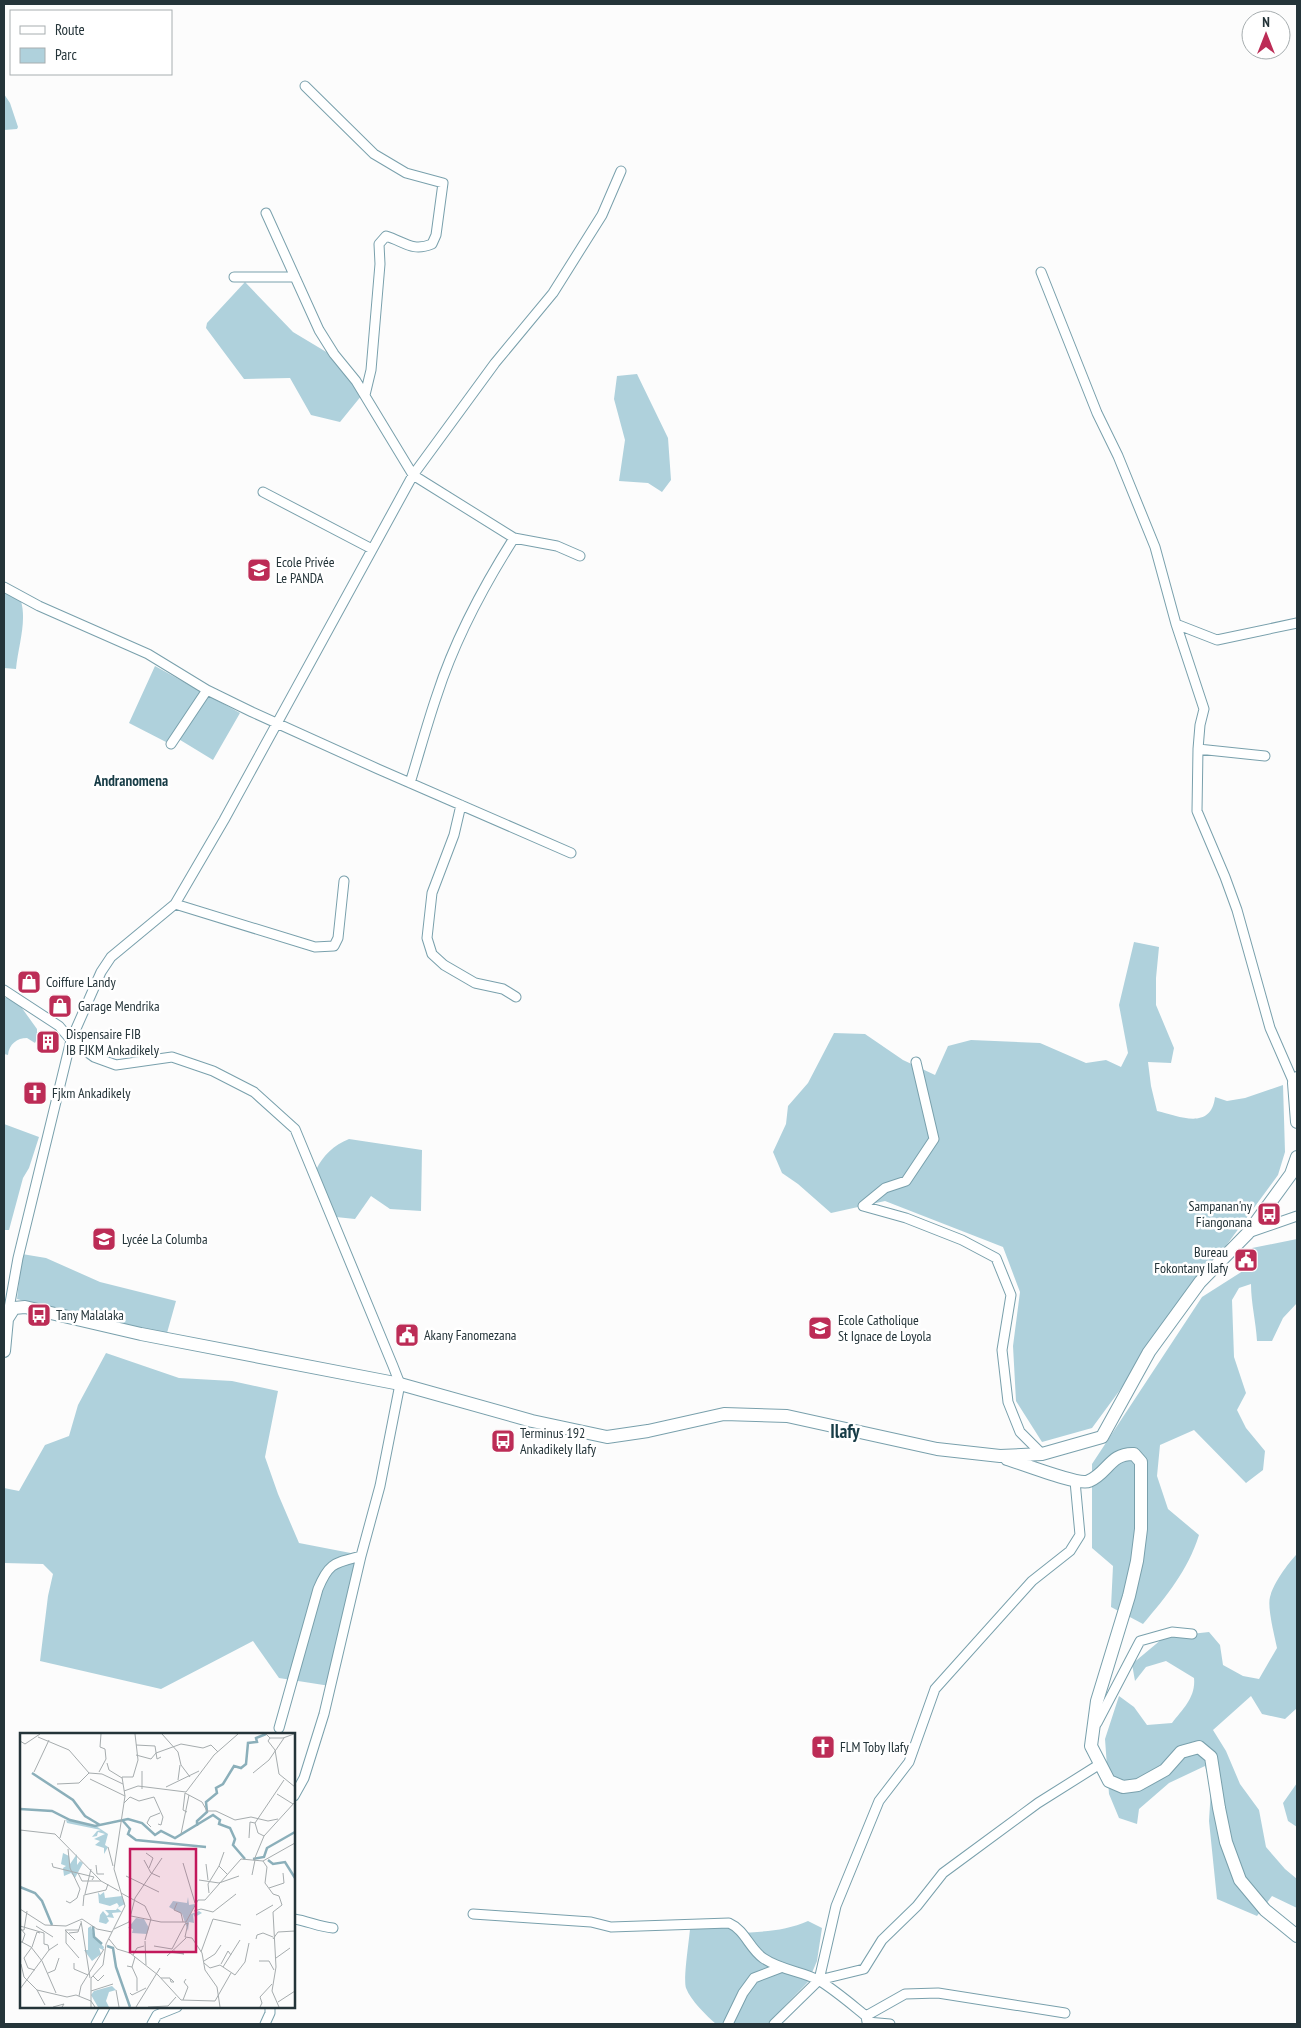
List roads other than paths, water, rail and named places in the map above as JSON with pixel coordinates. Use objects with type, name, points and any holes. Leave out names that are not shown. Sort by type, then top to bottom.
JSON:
[{"type":"street","points":[[305,86],[374,154],[406,173],[443,183],[436,235],[432,244],[424,247],[410,247],[401,240],[386,236],[379,244],[380,264],[371,370],[365,395]]},
{"type":"street","points":[[4,1351],[7,1319],[18,1258],[71,1040],[101,972],[111,957],[175,904],[413,475],[495,363],[553,293],[602,215],[621,171]]},
{"type":"street","points":[[266,213],[319,330],[365,395],[413,475],[514,538],[557,546],[580,556]]},
{"type":"street","points":[[1041,272],[1097,413],[1118,456],[1155,547],[1176,624],[1204,709],[1200,725],[1198,749],[1197,811],[1226,877],[1270,1028],[1296,1080],[1297,1122]]},
{"type":"street","points":[[234,277],[295,277]]},
{"type":"street","points":[[263,492],[372,549]]},
{"type":"street","points":[[410,783],[437,694],[468,617],[514,538]]},
{"type":"street","points":[[4,587],[39,606],[148,654],[207,690],[276,723],[571,853]]},
{"type":"street","points":[[1176,624],[1217,640],[1297,623]]},
{"type":"street","points":[[171,744],[207,690]]},
{"type":"street","points":[[1198,749],[1265,756]]},
{"type":"street","points":[[461,805],[454,835],[432,893],[427,938],[432,954],[444,966],[475,983],[503,989],[516,997]]},
{"type":"street","points":[[175,904],[315,947],[325,948],[334,946],[338,938],[344,880]]},
{"type":"street","points":[[4,990],[59,1026],[71,1040],[94,1057],[116,1065],[172,1056],[213,1071],[254,1092],[295,1129],[400,1384],[380,1486],[361,1556],[324,1714],[304,1778],[295,1794]]},
{"type":"street","points":[[916,1062],[934,1139],[906,1182],[885,1188],[863,1206],[906,1218],[962,1240],[996,1258],[1011,1295],[1002,1350],[1008,1402],[1020,1432],[1042,1454]]},
{"type":"street","points":[[7,1319],[14,1308],[25,1307],[142,1334],[400,1384],[532,1421],[607,1437],[648,1431],[724,1414],[787,1416],[937,1449],[1000,1456],[1042,1454],[1102,1437],[1149,1352],[1200,1282],[1248,1233],[1291,1174],[1297,1157]]},
{"type":"street","points":[[1248,1233],[1297,1216]]},
{"type":"street","points":[[1000,1456],[1075,1481],[1088,1482],[1110,1462],[1124,1454],[1134,1454],[1141,1462],[1141,1529],[1138,1561],[1097,1701],[1091,1746],[1109,1781],[1123,1787],[1138,1785],[1165,1770],[1181,1752],[1198,1747],[1211,1758],[1226,1842],[1240,1880],[1266,1910],[1297,1936]]},
{"type":"street","points":[[819,1980],[836,1906],[879,1801],[909,1762],[935,1688],[1032,1581],[1070,1551],[1080,1536],[1075,1481]]},
{"type":"street","points":[[279,1728],[324,1572],[334,1564],[361,1556]]},
{"type":"street","points":[[1092,1732],[1140,1641],[1172,1632],[1192,1634]]},
{"type":"street","points":[[774,2024],[819,1980],[864,1969],[882,1940],[917,1906],[943,1873],[1038,1803],[1100,1764]]},
{"type":"street","points":[[473,1914],[591,1922],[611,1927],[729,1923],[738,1927],[746,1941],[762,1957],[780,1968],[819,1980],[866,2016],[867,2022],[890,2024]]},
{"type":"street","points":[[295,1919],[307,1921],[323,1928],[333,1928]]},
{"type":"street","points":[[728,2024],[743,1993],[754,1978],[780,1968]]},
{"type":"street","points":[[866,2016],[905,1994],[938,1993],[1065,2013]]},
{"type":"street","points":[[96,2024],[104,2008]]},
{"type":"street","points":[[152,2024],[157,2015],[174,2008]]},
{"type":"street","points":[[265,2024],[270,2008]]},
{"type":"place","name":"Ecole Privée Le PANDA","points":[[259,570]]},
{"type":"place","name":"Coiffure Landy","points":[[29,982]]},
{"type":"place","name":"Garage Mendrika","points":[[60,1006]]},
{"type":"place","name":"Dispensaire FIB IB FJKM Ankadikely","points":[[48,1042]]},
{"type":"place","name":"Fjkm Ankadikely","points":[[35,1093]]},
{"type":"place","name":"Sampanan'ny Fiangonana","points":[[1269,1214]]},
{"type":"place","name":"Lycée La Columba","points":[[104,1239]]},
{"type":"place","name":"Bureau Fokontany Ilafy","points":[[1246,1260]]},
{"type":"place","name":"Tany Malalaka","points":[[39,1315]]},
{"type":"place","name":"Ecole Catholique St Ignace de Loyola","points":[[820,1328]]},
{"type":"place","name":"Akany Fanomezana","points":[[407,1335]]},
{"type":"place","name":"Terminus 192 Ankadikely Ilafy","points":[[503,1441]]},
{"type":"place","name":"FLM Toby Ilafy","points":[[823,1747]]},
{"type":"district","name":"Andranomena","points":[[131,780]]},
{"type":"district","name":"Ilafy","points":[[845,1431]]}]
